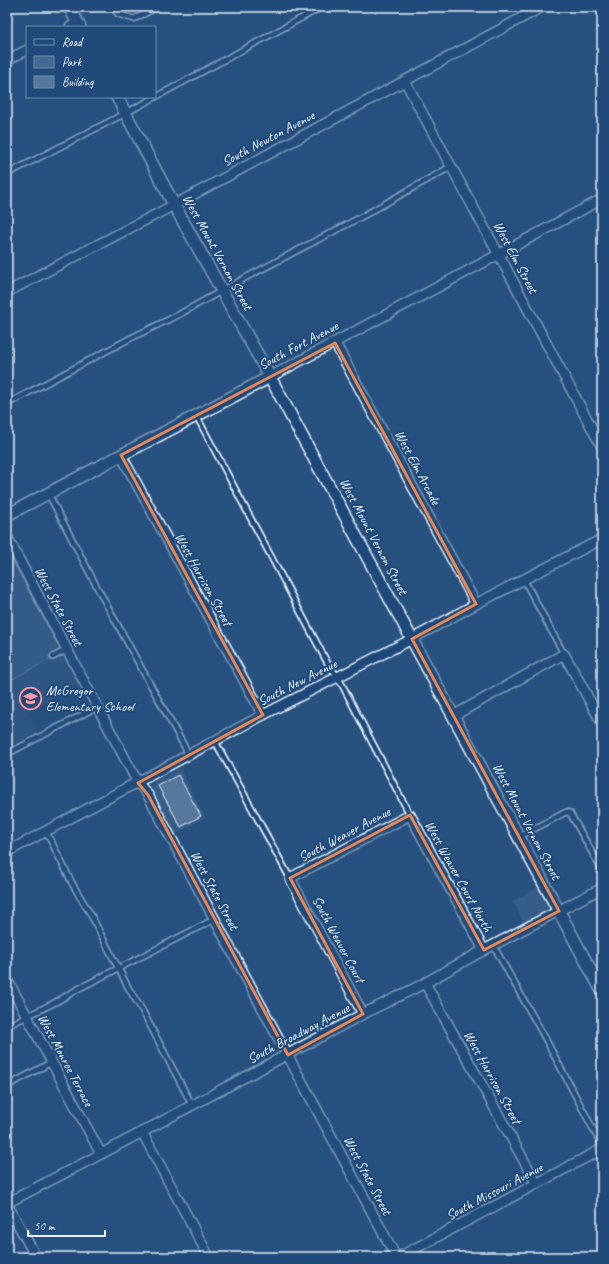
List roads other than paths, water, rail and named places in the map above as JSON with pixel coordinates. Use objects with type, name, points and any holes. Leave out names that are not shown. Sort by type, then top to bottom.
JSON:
[{"type":"street","points":[[69,7],[76,26]]},
{"type":"street","name":"South Newton Avenue","points":[[7,292],[174,205],[539,8]]},
{"type":"street","points":[[7,60],[26,50]]},
{"type":"street","name":"West Elm Street","points":[[405,80],[602,447]]},
{"type":"street","name":"West Mount Vernon Street","points":[[118,98],[174,205],[270,377],[602,991]]},
{"type":"street","name":"South Fort Avenue","points":[[7,515],[335,343],[602,199]]},
{"type":"street","name":"West Elm Arcade","points":[[335,343],[476,604]]},
{"type":"street","name":"West Harrison Street","points":[[121,455],[263,715]]},
{"type":"street","name":"West State Street","points":[[7,537],[97,708],[138,783],[148,795],[398,1257]]},
{"type":"street","name":"South New Avenue","points":[[7,852],[263,715],[412,639],[602,539]]},
{"type":"street","points":[[453,716],[564,654],[602,723]]},
{"type":"street","name":"South Weaver Avenue","points":[[290,878],[410,815]]},
{"type":"street","name":"West Weaver Court North","points":[[410,815],[484,950]]},
{"type":"street","name":"South Weaver Court","points":[[290,878],[363,1014]]},
{"type":"street","name":"South Broadway Avenue","points":[[7,1203],[602,888]]},
{"type":"street","name":"West Monroe Terrace","points":[[7,979],[101,1154]]},
{"type":"street","name":"West Harrison Street","points":[[425,983],[537,1184]]},
{"type":"street","points":[[142,1132],[209,1257]]},
{"type":"street","name":"South Missouri Avenue","points":[[398,1257],[602,1148]]},
{"type":"street","points":[[7,1203],[36,1257]]},
{"type":"lane","points":[[112,7],[118,14],[134,19],[158,7]]},
{"type":"lane","points":[[156,97],[322,7]]},
{"type":"lane","points":[[7,174],[154,98]]},
{"type":"lane","points":[[7,404],[361,218],[452,166]]},
{"type":"lane","points":[[196,416],[328,664],[338,677],[410,815]]},
{"type":"lane","points":[[48,493],[98,589],[189,755]]},
{"type":"lane","points":[[524,580],[564,654]]},
{"type":"lane","points":[[53,657],[66,650]]},
{"type":"lane","points":[[7,754],[97,708]]},
{"type":"lane","points":[[215,741],[290,878]]},
{"type":"lane","points":[[519,837],[566,812],[570,813],[602,870]]},
{"type":"lane","points":[[45,832],[192,1105]]},
{"type":"lane","points":[[7,1026],[214,919]]},
{"type":"lane","points":[[493,945],[545,1038],[602,1148]]},
{"type":"lane","points":[[7,1086],[52,1062]]},
{"type":"place","name":"McGregor Elementary School","points":[[30,698]]}]
